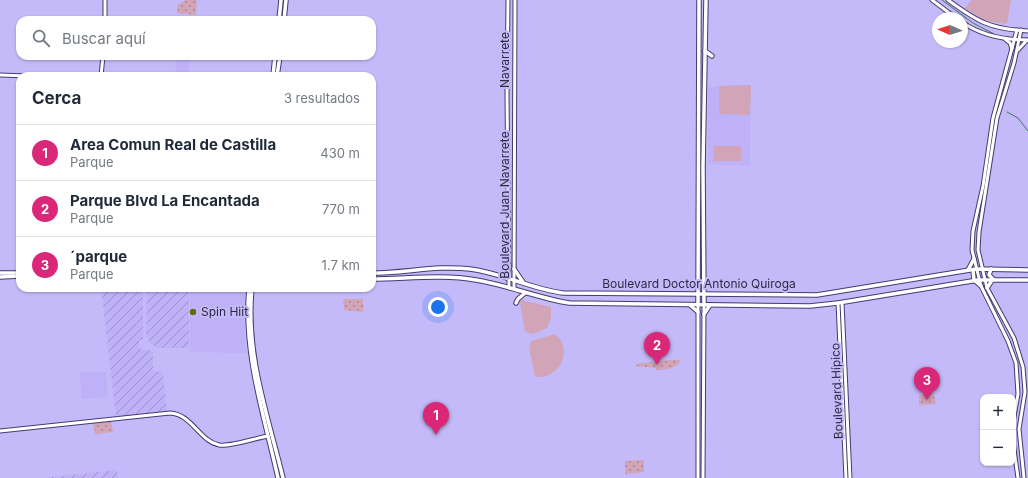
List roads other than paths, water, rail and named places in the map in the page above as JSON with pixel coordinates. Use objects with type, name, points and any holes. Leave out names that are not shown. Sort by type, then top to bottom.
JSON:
[{"type":"main road","points":[[279,16],[281,0]]},
{"type":"main road","points":[[284,16],[286,0]]},
{"type":"main road","points":[[698,304],[699,0]]},
{"type":"main road","points":[[704,304],[703,167],[706,0]]},
{"type":"main road","points":[[280,11],[284,12]]},
{"type":"main road","points":[[705,51],[712,56]]},
{"type":"main road","points":[[273,72],[275,60]]},
{"type":"main road","points":[[278,72],[279,60]]},
{"type":"main road","points":[[699,84],[704,92]]},
{"type":"main road","points":[[699,96],[702,98],[704,104]]},
{"type":"main road","points":[[699,163],[703,167]]},
{"type":"main road","points":[[698,209],[700,215],[704,216]]},
{"type":"main road","points":[[698,235],[700,253],[704,256]]},
{"type":"main road","points":[[968,271],[974,259]]},
{"type":"main road","name":"Boulevard Doctor Antonio Quiroga","points":[[376,273],[454,268],[475,270],[500,275],[543,290],[563,293],[823,295],[982,269],[1028,270]]},
{"type":"main road","points":[[500,275],[506,272],[509,268]]},
{"type":"main road","points":[[987,288],[993,279],[989,274],[991,268]]},
{"type":"main road","points":[[514,270],[525,284]]},
{"type":"main road","points":[[974,270],[976,280],[981,286]]},
{"type":"main road","points":[[0,273],[16,273]]},
{"type":"main road","points":[[0,277],[16,276]]},
{"type":"main road","name":"Boulevard Doctor Antonio Quiroga","points":[[376,279],[452,277],[476,280],[514,289],[548,300],[568,302],[810,306],[840,303],[984,279],[1028,280]]},
{"type":"main road","points":[[691,295],[696,291],[698,286]]},
{"type":"main road","points":[[704,286],[712,295]]},
{"type":"main road","points":[[250,292],[247,315],[249,344],[278,478]]},
{"type":"main road","points":[[251,292],[250,318],[253,351],[283,478]]},
{"type":"main road","points":[[516,303],[525,293]]},
{"type":"main road","points":[[689,304],[698,312]]},
{"type":"main road","points":[[704,314],[706,308],[711,305]]},
{"type":"street","points":[[104,16],[105,0]]},
{"type":"street","name":"Navarrete","points":[[507,120],[508,0]]},
{"type":"street","name":"Navarrete","points":[[514,120],[515,0]]},
{"type":"street","points":[[932,0],[948,12]]},
{"type":"street","points":[[948,0],[983,23],[998,28],[1028,31]]},
{"type":"street","points":[[968,26],[979,32],[1015,40],[1028,40]]},
{"type":"street","points":[[974,270],[973,231],[983,186],[993,118],[1019,30]]},
{"type":"street","points":[[1019,30],[1020,40],[997,118],[979,232],[978,250],[987,288],[1014,338],[1023,367],[1025,392],[1019,429],[1024,478]]},
{"type":"street","points":[[1004,38],[1010,43],[1013,50]]},
{"type":"street","points":[[1017,52],[1028,40]]},
{"type":"street","points":[[101,72],[102,60]]},
{"type":"street","points":[[0,75],[16,76]]},
{"type":"street","name":"Boulevard Juan Navarrete","points":[[507,120],[509,288]]},
{"type":"street","name":"Boulevard Juan Navarrete","points":[[514,120],[514,289]]},
{"type":"street","points":[[509,268],[512,272],[514,270]]},
{"type":"street","points":[[981,286],[1008,341],[1016,363],[1018,386],[1016,400]]},
{"type":"street","name":"Boulevard Hípico","points":[[840,303],[850,478]]},
{"type":"street","name":"Boulevard Hípico","points":[[840,303],[846,478]]},
{"type":"street","points":[[698,304],[698,478]]},
{"type":"street","points":[[703,478],[705,422],[704,304]]},
{"type":"street","points":[[699,377],[701,387],[705,388]]},
{"type":"street","points":[[845,378],[850,380]]},
{"type":"street","points":[[699,398],[703,399],[705,422]]},
{"type":"street","points":[[0,431],[170,413],[182,415],[209,440],[218,445],[225,445],[268,436]]},
{"type":"street","points":[[1018,478],[1016,463],[1022,462]]},
{"type":"waterway","points":[[942,0],[973,23],[994,34]]},
{"type":"waterway","points":[[1007,112],[1018,118],[1028,131]]},
{"type":"place","name":"Spin Hiit","points":[[193,312]]},
{"type":"place","name":"Parque Blvd La Encantada","points":[[657,365]]},
{"type":"place","name":"´parque","points":[[927,400]]},
{"type":"place","name":"Area Comun Real de Castilla","points":[[436,435]]}]
